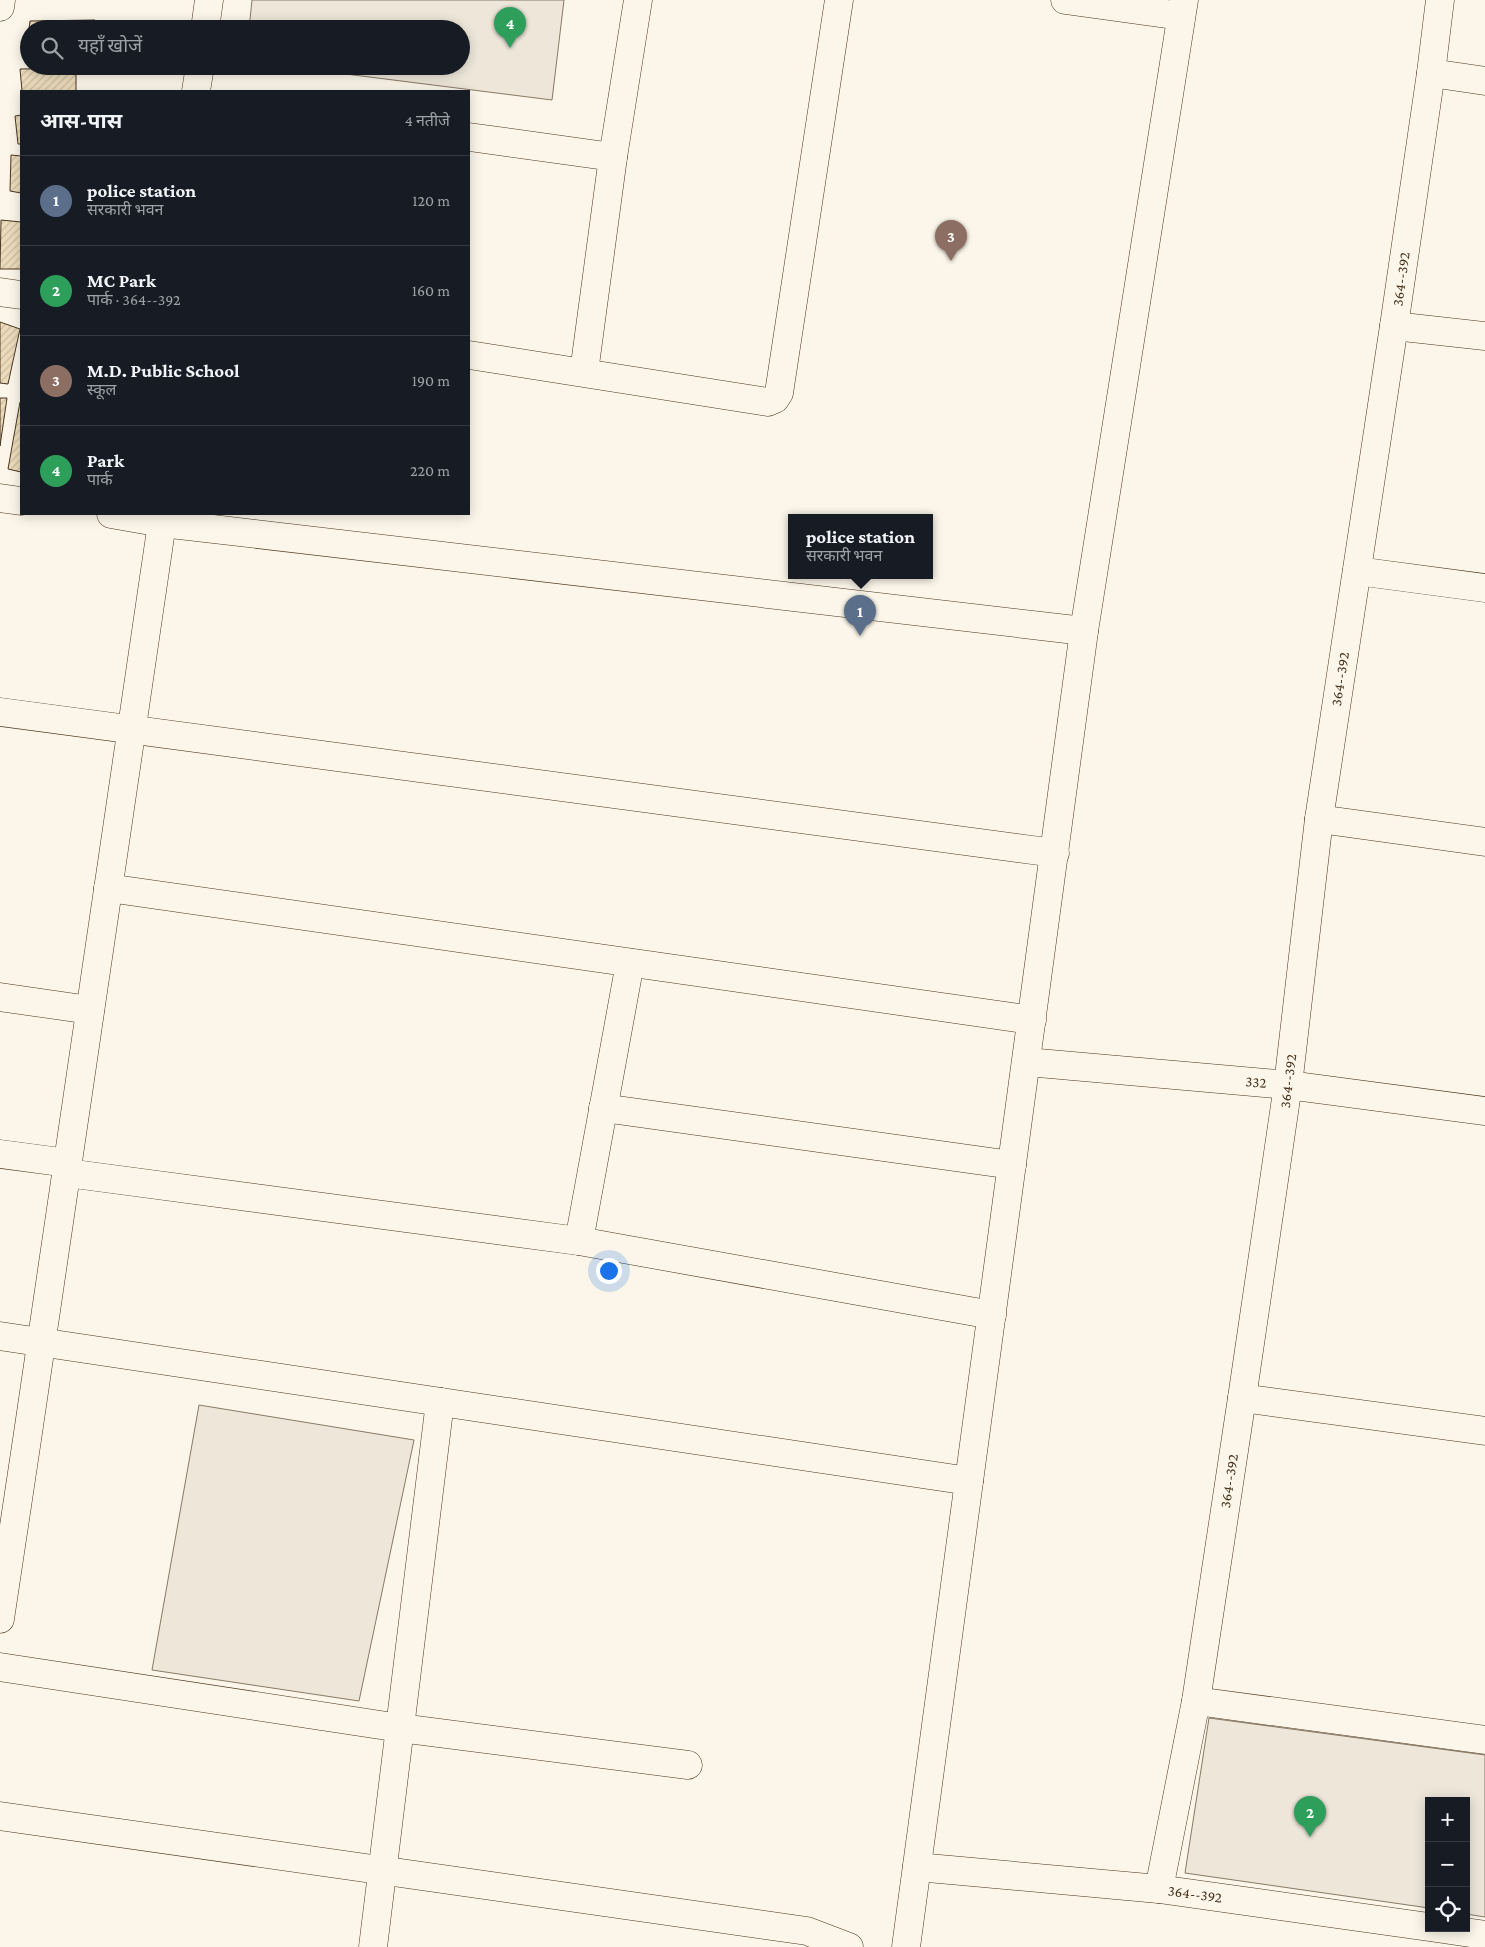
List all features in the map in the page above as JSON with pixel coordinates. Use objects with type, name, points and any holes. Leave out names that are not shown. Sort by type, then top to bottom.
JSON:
[{"type":"street","points":[[0,7],[1,0]]},
{"type":"street","points":[[206,20],[209,0]]},
{"type":"street","points":[[584,372],[613,157],[638,0]]},
{"type":"street","points":[[470,355],[768,402],[775,399],[778,393],[839,0]]},
{"type":"street","points":[[906,1947],[1084,631],[1183,8],[1064,0]]},
{"type":"street","name":"364--392","points":[[1425,1926],[1159,1889],[1196,1701],[1242,1398],[1288,1085],[1319,819],[1394,326],[1440,0]]},
{"type":"street","points":[[1431,73],[1485,81]]},
{"type":"street","points":[[196,90],[199,75]]},
{"type":"street","points":[[470,137],[613,157]]},
{"type":"street","points":[[0,292],[20,295]]},
{"type":"street","points":[[1394,326],[1485,336]]},
{"type":"street","points":[[0,498],[20,501]]},
{"type":"street","points":[[120,515],[1084,631]]},
{"type":"street","points":[[0,1619],[43,1342],[130,730],[147,518]]},
{"type":"street","points":[[1357,571],[1485,588]]},
{"type":"street","points":[[0,712],[1055,853]]},
{"type":"street","points":[[1319,819],[1485,842]]},
{"type":"street","points":[[108,888],[1032,1020]]},
{"type":"street","points":[[578,1241],[630,963]]},
{"type":"street","points":[[0,997],[90,1010]]},
{"type":"street","name":"332","points":[[1027,1062],[1288,1085],[1485,1111]]},
{"type":"street","points":[[603,1108],[1012,1165]]},
{"type":"street","points":[[0,1154],[68,1168],[578,1241],[992,1315]]},
{"type":"street","points":[[0,1336],[970,1481]]},
{"type":"street","points":[[1242,1398],[1485,1431]]},
{"type":"street","points":[[373,1947],[440,1402]]},
{"type":"street","points":[[0,1667],[400,1728],[688,1766]]},
{"type":"street","points":[[1196,1701],[1485,1740]]},
{"type":"street","points":[[0,1816],[807,1931],[849,1947]]},
{"type":"street","points":[[917,1867],[1159,1889]]},
{"type":"street","points":[[1464,1932],[1485,1935]]},
{"type":"shaded area","points":[[252,0],[564,0],[552,100],[353,75],[470,75],[470,20],[250,20]]},
{"type":"shaded area","points":[[199,1405],[414,1440],[359,1701],[152,1670]]},
{"type":"shaded area","points":[[1209,1718],[1485,1755],[1485,1917],[1470,1915],[1470,1797],[1425,1797],[1425,1907],[1185,1873]]},
{"type":"building","points":[[21,75],[76,75],[76,90],[22,90]]},
{"type":"building","points":[[20,115],[20,144],[18,144],[15,116]]},
{"type":"building","points":[[11,155],[20,156],[20,193],[10,191]]},
{"type":"building","points":[[1,220],[20,222],[20,269],[0,269]]},
{"type":"building","points":[[0,322],[20,329],[8,384],[0,383]]},
{"type":"building","points":[[0,398],[7,398],[0,446]]},
{"type":"building","points":[[20,402],[20,472],[8,469]]},
{"type":"place","name":"Park","points":[[510,48]]},
{"type":"place","name":"M.D. Public School","points":[[951,261]]},
{"type":"place","name":"police station","points":[[860,636]]},
{"type":"place","name":"MC Park","points":[[1310,1837]]}]
